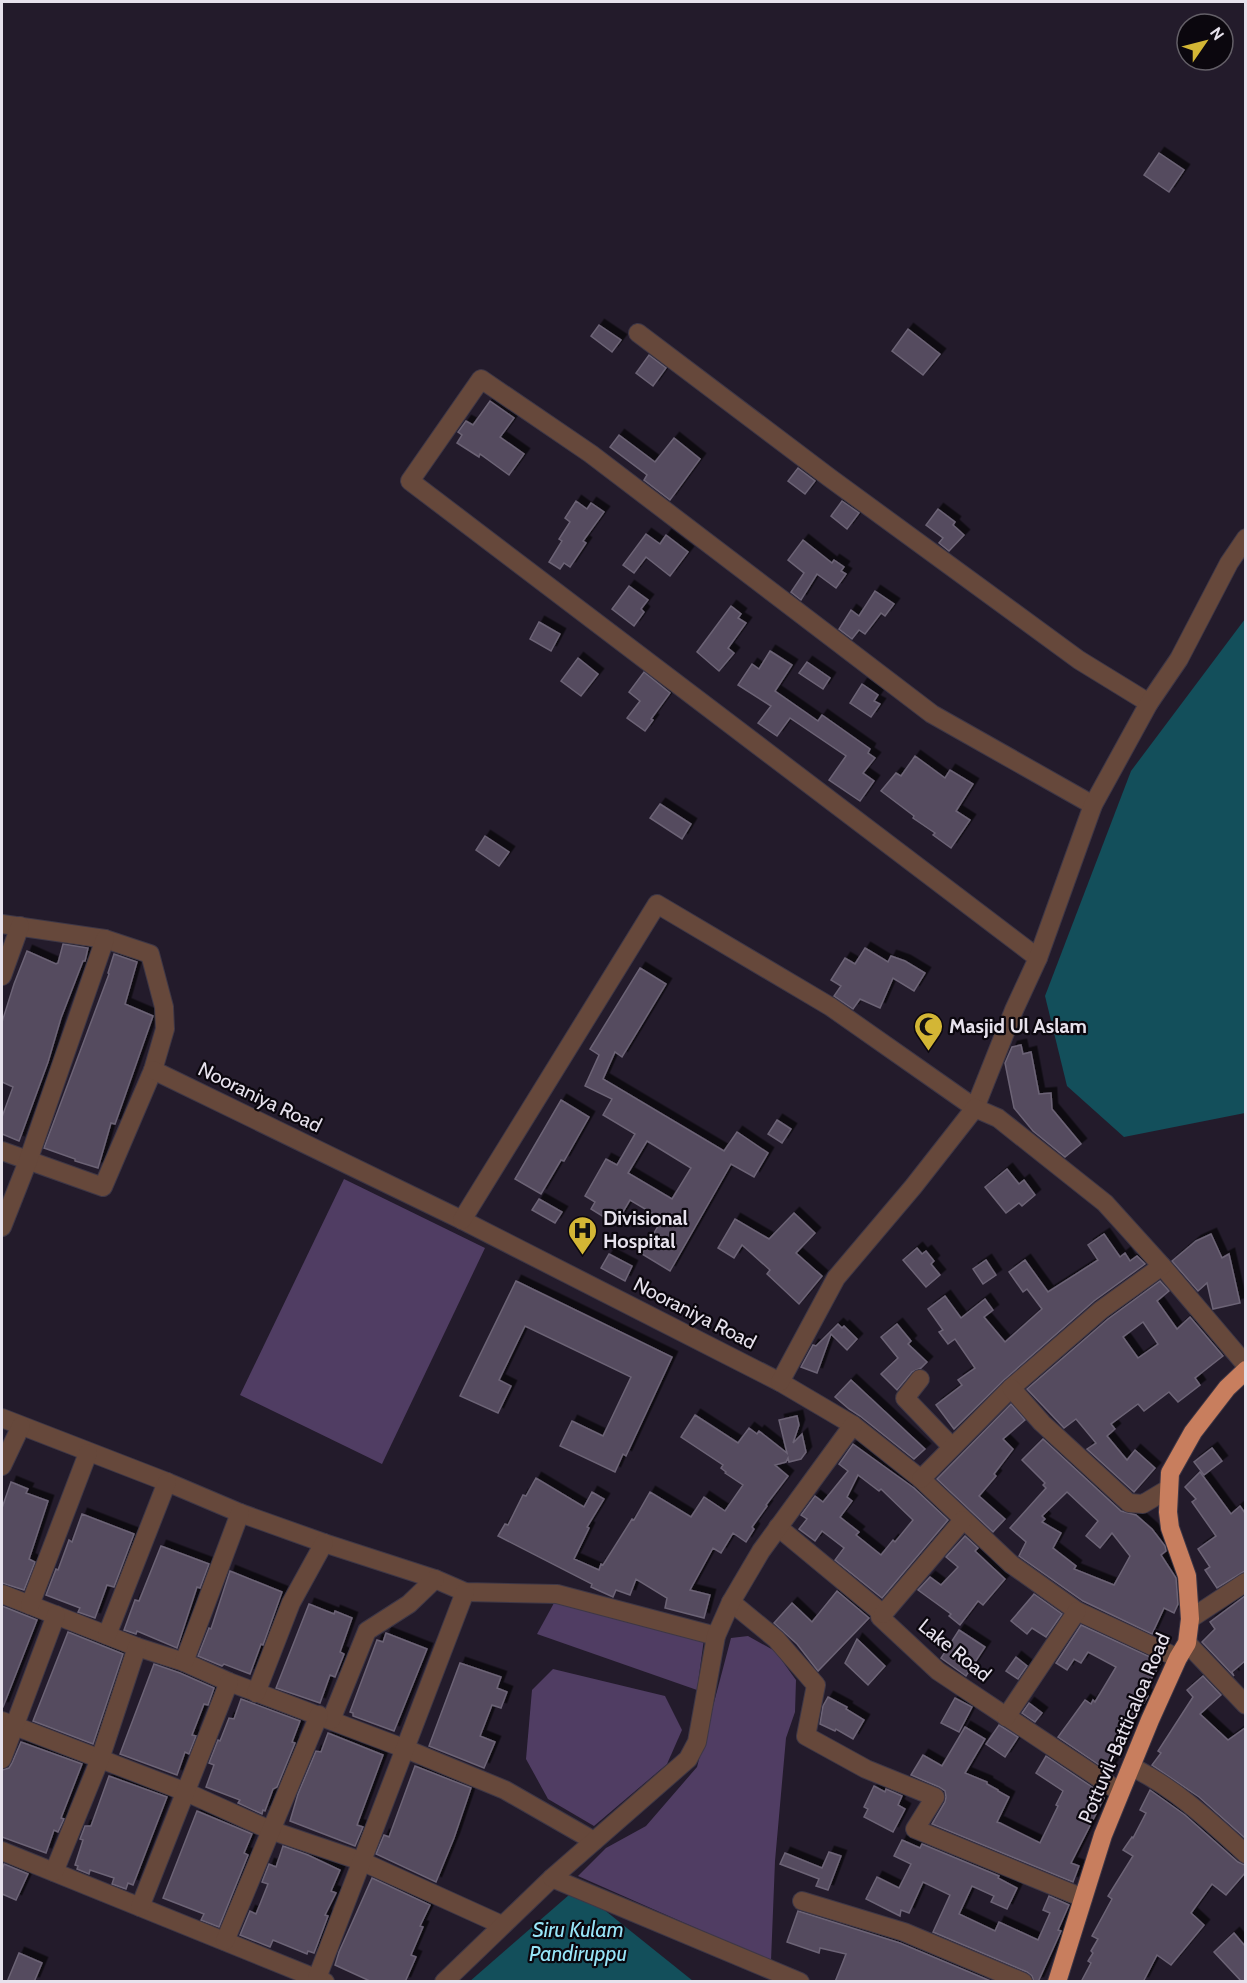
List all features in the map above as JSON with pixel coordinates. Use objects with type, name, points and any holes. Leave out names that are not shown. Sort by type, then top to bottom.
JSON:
[{"type":"highway","name":"Pottuvil-Batticaloa Road","points":[[1060,1980],[1103,1835],[1150,1720],[1182,1650],[1190,1619],[1187,1576],[1170,1528],[1168,1489],[1170,1473],[1193,1432],[1227,1388],[1245,1370]]},
{"type":"street","points":[[638,333],[830,478],[1079,660],[1149,703]]},
{"type":"street","points":[[1038,958],[410,481],[481,378],[591,454],[932,714],[1093,805]]},
{"type":"street","points":[[780,1382],[836,1278],[913,1187],[975,1108],[1014,1010],[1038,958],[1093,805],[1149,703],[1179,659],[1229,563],[1245,538]]},
{"type":"street","points":[[462,1220],[657,903],[831,1007],[975,1108],[998,1118],[1105,1203],[1162,1266],[1245,1365]]},
{"type":"street","points":[[2,976],[11,925],[105,939],[150,954],[164,1007],[165,1029],[153,1070],[103,1187],[2,1151]]},
{"type":"street","points":[[2,1227],[28,1161],[105,939]]},
{"type":"street","name":"Nooraniya Road","points":[[153,1070],[462,1220],[780,1382],[853,1425],[921,1479],[1011,1564],[1077,1611],[1182,1650]]},
{"type":"street","points":[[921,1479],[1011,1389],[1101,1310],[1162,1266]]},
{"type":"street","points":[[920,1379],[905,1398],[952,1447]]},
{"type":"street","points":[[1011,1389],[1042,1423],[1129,1503],[1143,1504],[1168,1489]]},
{"type":"street","points":[[2,1418],[240,1513],[465,1592],[557,1594],[716,1636]]},
{"type":"street","points":[[444,1982],[552,1878],[688,1759],[698,1742],[716,1636],[731,1602],[778,1527],[853,1425]]},
{"type":"street","points":[[2,1466],[21,1426]]},
{"type":"street","points":[[30,1605],[88,1453]]},
{"type":"street","points":[[107,1635],[167,1482]]},
{"type":"street","points":[[184,1662],[240,1513]]},
{"type":"street","points":[[883,1614],[963,1520]]},
{"type":"street","name":"Lake Road","points":[[778,1527],[883,1614],[880,1617],[938,1671],[1120,1792]]},
{"type":"street","points":[[256,1693],[291,1603],[324,1544]]},
{"type":"street","points":[[225,1941],[270,1830],[367,1631],[409,1604],[435,1580]]},
{"type":"street","points":[[1190,1619],[1245,1582]]},
{"type":"street","points":[[2,1851],[321,1980],[361,1861],[465,1592]]},
{"type":"street","points":[[2,1594],[137,1647],[184,1662],[256,1693],[406,1749],[506,1790],[594,1841]]},
{"type":"street","points":[[731,1602],[777,1640],[816,1685],[806,1736],[866,1769],[935,1797],[915,1828],[1083,1898]]},
{"type":"street","points":[[1006,1718],[1077,1611]]},
{"type":"street","points":[[2,1759],[8,1724],[56,1615]]},
{"type":"street","points":[[54,1872],[100,1759],[137,1647]]},
{"type":"street","points":[[1182,1650],[1245,1705]]},
{"type":"street","points":[[140,1907],[229,1682]]},
{"type":"street","points":[[8,1724],[186,1792],[270,1830],[361,1861],[502,1926]]},
{"type":"street","points":[[1132,1767],[1152,1777],[1208,1820],[1245,1854]]},
{"type":"street","points":[[552,1878],[800,1982]]},
{"type":"street","points":[[802,1901],[904,1932],[1023,1982]]},
{"type":"shaded area","points":[[344,1179],[485,1248],[382,1464],[240,1395]]},
{"type":"shaded area","points":[[554,1603],[704,1639],[697,1690],[537,1634]]},
{"type":"shaded area","points":[[748,1636],[775,1651],[796,1680],[795,1712],[786,1738],[775,1861],[771,1961],[578,1876],[606,1848],[646,1826],[697,1767],[731,1638]]},
{"type":"shaded area","points":[[553,1669],[665,1696],[682,1730],[667,1764],[594,1826],[548,1799],[526,1759],[532,1690]]},
{"type":"water","points":[[1245,619],[1245,1113],[1124,1137],[1067,1086],[1045,996],[1131,771]]},
{"type":"water","name":"Siru Kulam Pandiruppu","points":[[577,1888],[693,1981],[469,1982]]},
{"type":"building","points":[[1159,153],[1184,170],[1169,192],[1144,175]]},
{"type":"building","points":[[599,325],[621,340],[612,352],[591,336]]},
{"type":"building","points":[[908,329],[940,354],[923,375],[892,351]]},
{"type":"building","points":[[649,355],[666,368],[653,386],[636,373]]},
{"type":"building","points":[[490,401],[514,418],[500,437],[524,454],[509,475],[480,454],[479,457],[457,443],[462,435],[458,432],[466,421],[473,425]]},
{"type":"building","points":[[619,435],[655,462],[674,438],[700,459],[670,500],[644,480],[647,475],[610,447]]},
{"type":"building","points":[[798,468],[815,481],[805,494],[788,481]]},
{"type":"building","points":[[576,501],[587,509],[591,503],[604,512],[583,541],[586,543],[570,567],[564,563],[560,569],[549,562],[562,541],[559,539],[570,522],[565,518]]},
{"type":"building","points":[[842,501],[859,513],[847,529],[831,516]]},
{"type":"building","points":[[938,509],[955,522],[953,525],[964,535],[949,551],[939,543],[943,538],[926,525]]},
{"type":"building","points":[[646,534],[660,544],[666,535],[688,552],[670,576],[646,557],[634,573],[623,565]]},
{"type":"building","points":[[803,540],[832,563],[834,560],[844,567],[841,571],[846,574],[836,588],[817,574],[801,600],[791,592],[804,573],[788,560]]},
{"type":"building","points":[[629,586],[648,600],[641,609],[644,612],[634,626],[612,609]]},
{"type":"building","points":[[875,591],[894,604],[885,616],[881,613],[865,634],[859,630],[852,639],[839,629],[851,610],[859,616]]},
{"type":"building","points":[[731,606],[741,614],[738,618],[746,623],[728,648],[734,653],[719,671],[697,652]]},
{"type":"building","points":[[539,622],[560,634],[551,651],[530,639]]},
{"type":"building","points":[[770,651],[792,665],[775,691],[818,721],[822,715],[870,749],[868,753],[875,758],[863,773],[874,781],[860,801],[829,780],[846,756],[790,718],[777,736],[758,723],[771,706],[738,685],[752,664],[759,669]]},
{"type":"building","points":[[578,658],[598,674],[581,696],[561,681]]},
{"type":"building","points":[[807,662],[830,678],[823,689],[799,673]]},
{"type":"building","points":[[644,672],[670,693],[645,731],[627,718],[640,701],[629,692]]},
{"type":"building","points":[[862,684],[878,695],[874,701],[880,704],[871,717],[850,703]]},
{"type":"building","points":[[915,756],[945,778],[950,770],[973,784],[956,811],[970,820],[951,848],[881,791],[896,773],[901,776]]},
{"type":"building","points":[[660,804],[691,824],[682,839],[650,818]]},
{"type":"building","points":[[485,836],[509,852],[499,866],[476,850]]},
{"type":"building","points":[[63,944],[88,948],[85,961],[83,961],[61,1018],[48,1062],[19,1141],[2,1134],[2,1117],[13,1087],[2,1082],[2,1022],[27,951],[56,964]]},
{"type":"building","points":[[865,948],[888,962],[891,956],[925,973],[914,991],[893,978],[880,1008],[860,999],[853,1009],[834,996],[841,986],[831,980],[845,958],[855,964]]},
{"type":"building","points":[[114,954],[137,962],[125,1004],[153,1016],[115,1124],[111,1123],[98,1168],[44,1148],[109,974]]},
{"type":"building","points":[[640,968],[666,984],[622,1057],[615,1052],[603,1079],[724,1151],[737,1132],[768,1153],[754,1177],[731,1164],[670,1271],[642,1254],[662,1219],[630,1200],[620,1217],[611,1212],[607,1219],[591,1209],[595,1202],[585,1196],[606,1159],[617,1165],[635,1134],[603,1115],[612,1099],[585,1086],[599,1055],[590,1049]],"holes":[[[647,1141],[691,1168],[672,1199],[628,1173]]]},
{"type":"building","points":[[1021,1045],[1023,1054],[1031,1052],[1039,1094],[1051,1093],[1052,1109],[1081,1144],[1065,1157],[1033,1131],[1014,1108],[1005,1063],[1012,1047]]},
{"type":"building","points":[[561,1100],[589,1117],[564,1161],[561,1160],[541,1194],[515,1179]]},
{"type":"building","points":[[777,1120],[791,1129],[782,1143],[768,1134]]},
{"type":"building","points":[[1007,1169],[1019,1184],[1024,1180],[1035,1195],[1022,1206],[1019,1203],[1006,1213],[985,1187]]},
{"type":"building","points":[[539,1199],[562,1212],[555,1223],[532,1210]]},
{"type":"building","points":[[794,1213],[815,1233],[796,1253],[822,1276],[799,1304],[767,1274],[770,1270],[742,1245],[734,1258],[718,1248],[735,1219],[769,1239]]},
{"type":"building","points":[[1104,1234],[1120,1257],[1125,1253],[1130,1261],[1137,1256],[1145,1264],[1094,1301],[1004,1380],[954,1429],[936,1405],[962,1385],[958,1380],[975,1368],[955,1339],[948,1344],[939,1332],[943,1330],[928,1309],[945,1296],[961,1318],[985,1299],[993,1310],[984,1317],[1005,1342],[1042,1309],[1027,1289],[1023,1292],[1009,1272],[1025,1260],[1048,1292],[1098,1260],[1088,1245]]},
{"type":"building","points":[[1211,1234],[1222,1258],[1229,1254],[1240,1303],[1213,1309],[1207,1283],[1198,1291],[1172,1261],[1196,1241]]},
{"type":"building","points":[[917,1248],[922,1254],[926,1251],[934,1261],[931,1264],[940,1275],[926,1287],[903,1260]]},
{"type":"building","points":[[609,1254],[632,1266],[625,1281],[601,1268]]},
{"type":"building","points":[[986,1260],[996,1275],[983,1284],[973,1269]]},
{"type":"building","points":[[516,1281],[672,1357],[626,1456],[623,1454],[615,1472],[560,1446],[572,1421],[603,1436],[631,1377],[525,1326],[499,1380],[511,1386],[498,1413],[460,1396]]},
{"type":"building","points":[[1160,1281],[1169,1291],[1157,1301],[1177,1329],[1190,1317],[1223,1356],[1195,1378],[1200,1385],[1178,1402],[1169,1392],[1144,1411],[1138,1404],[1111,1424],[1115,1429],[1107,1436],[1127,1460],[1135,1450],[1155,1468],[1134,1492],[1087,1449],[1096,1443],[1076,1419],[1064,1428],[1027,1389],[1108,1319]],"holes":[[[1143,1322],[1158,1344],[1138,1358],[1123,1337]]]},
{"type":"building","points":[[838,1324],[842,1328],[844,1326],[857,1339],[847,1350],[831,1334],[817,1373],[801,1367],[813,1345],[816,1346]]},
{"type":"building","points":[[897,1324],[911,1341],[908,1344],[927,1362],[912,1372],[897,1390],[881,1374],[898,1358],[881,1337]]},
{"type":"building","points":[[851,1380],[925,1449],[914,1459],[835,1397]]},
{"type":"building","points":[[1011,1404],[1025,1420],[1003,1439],[1013,1449],[994,1474],[996,1476],[979,1496],[1005,1519],[993,1532],[937,1479]]},
{"type":"building","points":[[695,1415],[738,1443],[749,1428],[757,1434],[759,1431],[787,1453],[779,1420],[797,1416],[799,1425],[793,1443],[802,1434],[806,1452],[801,1459],[789,1462],[788,1458],[786,1462],[775,1465],[788,1476],[752,1527],[754,1529],[746,1542],[733,1533],[721,1553],[713,1548],[690,1590],[710,1595],[704,1618],[665,1608],[667,1598],[636,1579],[630,1595],[616,1590],[613,1597],[498,1536],[505,1524],[508,1525],[523,1495],[526,1496],[536,1478],[584,1507],[592,1492],[604,1499],[587,1527],[589,1528],[574,1559],[599,1570],[632,1519],[634,1520],[650,1492],[691,1517],[704,1497],[725,1511],[743,1485],[725,1473],[721,1468],[723,1465],[681,1437]]},
{"type":"building","points":[[1043,1439],[1121,1511],[1136,1515],[1152,1529],[1165,1546],[1166,1551],[1161,1555],[1176,1578],[1178,1604],[1174,1613],[1164,1608],[1152,1634],[1083,1601],[1019,1556],[1026,1542],[1010,1528],[1046,1488],[1043,1485],[1045,1483],[1022,1460]],"holes":[[[1067,1492],[1098,1521],[1086,1536],[1100,1548],[1112,1533],[1130,1556],[1114,1585],[1074,1569],[1076,1566],[1053,1548],[1061,1533],[1042,1522],[1045,1519],[1042,1516]]]},
{"type":"building","points":[[853,1444],[914,1488],[948,1520],[882,1598],[835,1560],[844,1548],[822,1531],[815,1541],[799,1529],[807,1519],[801,1515],[815,1496],[823,1502],[848,1471],[839,1464]],"holes":[[[858,1475],[879,1491],[881,1489],[913,1520],[881,1555],[856,1535],[859,1532],[840,1517],[852,1501],[847,1497]]]},
{"type":"building","points":[[1212,1448],[1222,1461],[1204,1475],[1194,1462]]},
{"type":"building","points":[[1200,1472],[1231,1514],[1240,1506],[1245,1513],[1245,1571],[1217,1588],[1205,1570],[1210,1567],[1198,1549],[1216,1536],[1192,1502],[1196,1499],[1185,1487]]},
{"type":"building","points":[[11,1482],[28,1489],[26,1493],[48,1501],[29,1559],[35,1562],[24,1590],[2,1583],[2,1508]]},
{"type":"building","points":[[82,1514],[134,1534],[114,1587],[107,1585],[95,1618],[78,1612],[80,1608],[46,1595],[69,1540],[72,1542]]},
{"type":"building","points":[[965,1536],[978,1548],[975,1551],[1005,1579],[983,1605],[978,1601],[960,1625],[949,1616],[951,1614],[918,1590],[930,1577],[941,1585],[958,1567],[946,1557]]},
{"type":"building","points":[[161,1546],[209,1564],[200,1588],[197,1587],[177,1648],[137,1631],[136,1634],[124,1630],[135,1600],[139,1601]]},
{"type":"building","points":[[230,1571],[282,1592],[250,1674],[198,1656],[209,1628],[211,1629]]},
{"type":"building","points":[[837,1591],[869,1618],[818,1671],[797,1644],[774,1623],[792,1603],[812,1622]]},
{"type":"building","points":[[1034,1594],[1062,1614],[1046,1637],[1032,1628],[1027,1634],[1011,1621]]},
{"type":"building","points":[[1245,1596],[1245,1661],[1232,1672],[1234,1676],[1202,1642],[1215,1629],[1210,1622]]},
{"type":"building","points":[[309,1604],[352,1618],[340,1652],[344,1654],[335,1677],[330,1675],[320,1703],[276,1688]]},
{"type":"building","points":[[2,1606],[37,1620],[3,1707],[2,1707]]},
{"type":"building","points":[[1081,1625],[1161,1662],[1143,1693],[1148,1696],[1108,1771],[1058,1737],[1085,1700],[1091,1704],[1093,1700],[1095,1702],[1116,1667],[1088,1652],[1081,1663],[1074,1659],[1067,1670],[1056,1663]]},
{"type":"building","points":[[959,1630],[985,1647],[966,1676],[941,1658]]},
{"type":"building","points":[[68,1632],[123,1654],[93,1744],[33,1721]]},
{"type":"building","points":[[386,1633],[427,1649],[394,1731],[353,1716],[350,1712],[377,1640],[383,1642]]},
{"type":"building","points":[[857,1639],[885,1666],[868,1685],[845,1663]]},
{"type":"building","points":[[1016,1657],[1027,1666],[1018,1679],[1006,1671]]},
{"type":"building","points":[[460,1663],[501,1677],[497,1688],[507,1692],[501,1708],[492,1705],[480,1736],[495,1742],[484,1768],[429,1746]]},
{"type":"building","points":[[154,1664],[214,1688],[208,1705],[204,1704],[192,1735],[196,1736],[189,1754],[185,1752],[177,1775],[120,1754]]},
{"type":"building","points":[[1203,1676],[1221,1695],[1200,1714],[1228,1740],[1245,1728],[1245,1838],[1199,1797],[1152,1765],[1161,1753],[1158,1751],[1193,1697],[1187,1690]]},
{"type":"building","points":[[828,1697],[847,1707],[846,1709],[864,1720],[853,1739],[836,1729],[835,1731],[820,1724],[823,1706]]},
{"type":"building","points":[[955,1698],[972,1707],[959,1732],[941,1723]]},
{"type":"building","points":[[241,1699],[300,1721],[292,1742],[295,1743],[277,1787],[273,1789],[262,1814],[238,1803],[240,1800],[206,1787],[214,1765],[209,1763],[218,1740],[220,1741],[229,1718],[234,1719]]},
{"type":"building","points":[[1029,1703],[1042,1713],[1035,1722],[1022,1713]]},
{"type":"building","points":[[999,1725],[1018,1737],[1005,1757],[986,1744]]},
{"type":"building","points":[[965,1727],[985,1739],[965,1773],[987,1782],[1009,1797],[997,1822],[1040,1843],[1063,1791],[1036,1773],[1046,1756],[1095,1789],[1093,1792],[1104,1798],[1071,1863],[1079,1866],[1073,1882],[932,1824],[945,1802],[945,1791],[911,1775],[923,1755],[942,1766]]},
{"type":"building","points":[[328,1733],[383,1755],[357,1825],[363,1827],[355,1846],[290,1821],[298,1794],[316,1751],[321,1752]]},
{"type":"building","points":[[21,1742],[82,1764],[61,1818],[64,1819],[58,1832],[54,1830],[46,1853],[2,1837],[2,1770],[9,1768]]},
{"type":"building","points":[[415,1766],[471,1788],[436,1882],[376,1854],[384,1835],[389,1837]]},
{"type":"building","points":[[109,1776],[167,1797],[133,1885],[128,1883],[126,1889],[112,1884],[114,1878],[90,1870],[89,1874],[77,1869],[78,1866],[75,1865],[83,1840],[80,1839],[85,1826],[91,1826]]},
{"type":"building","points":[[874,1786],[885,1792],[886,1789],[902,1796],[898,1805],[905,1809],[893,1832],[864,1817],[868,1809],[864,1807]]},
{"type":"building","points":[[1150,1790],[1185,1815],[1238,1862],[1245,1865],[1245,1873],[1226,1895],[1212,1884],[1191,1913],[1204,1925],[1171,1965],[1157,1955],[1143,1982],[1081,1982],[1091,1963],[1088,1961],[1098,1939],[1092,1936],[1112,1899],[1108,1896],[1133,1856],[1123,1850],[1133,1838],[1146,1813],[1140,1810]]},
{"type":"building","points":[[197,1811],[252,1834],[244,1853],[248,1855],[219,1927],[201,1920],[204,1914],[163,1898]]},
{"type":"building","points":[[902,1840],[920,1848],[922,1844],[999,1876],[998,1878],[1017,1888],[1007,1909],[991,1902],[994,1896],[972,1886],[959,1914],[995,1931],[999,1922],[1038,1940],[1050,1913],[1043,1910],[1049,1896],[1069,1905],[1058,1930],[1061,1931],[1038,1982],[1034,1982],[1032,1976],[1027,1972],[933,1932],[950,1895],[923,1882],[909,1913],[901,1910],[900,1916],[866,1899],[877,1877],[899,1888],[911,1864],[894,1856]]},
{"type":"building","points":[[283,1846],[340,1870],[331,1891],[336,1893],[325,1915],[328,1916],[314,1953],[308,1951],[307,1954],[273,1940],[270,1947],[240,1935],[250,1911],[256,1914],[268,1884],[262,1882],[269,1864],[276,1867]]},
{"type":"building","points":[[829,1852],[841,1856],[828,1890],[816,1886],[819,1879],[780,1864],[785,1853],[822,1868]]},
{"type":"building","points":[[4,1864],[28,1874],[16,1900],[2,1894]]},
{"type":"building","points":[[372,1878],[430,1905],[420,1926],[423,1927],[411,1955],[416,1957],[405,1982],[372,1982],[335,1965]]},
{"type":"building","points":[[798,1911],[900,1943],[993,1982],[835,1982],[846,1954],[820,1948],[819,1953],[787,1942]]},
{"type":"building","points":[[1234,1933],[1245,1946],[1245,1982],[1242,1982],[1214,1952]]},
{"type":"building","points":[[19,1953],[42,1963],[34,1982],[7,1982]]},
{"type":"place","name":"Masjid Ul Aslam","points":[[928,1052]]},
{"type":"place","name":"Divisional Hospital","points":[[582,1256]]}]
